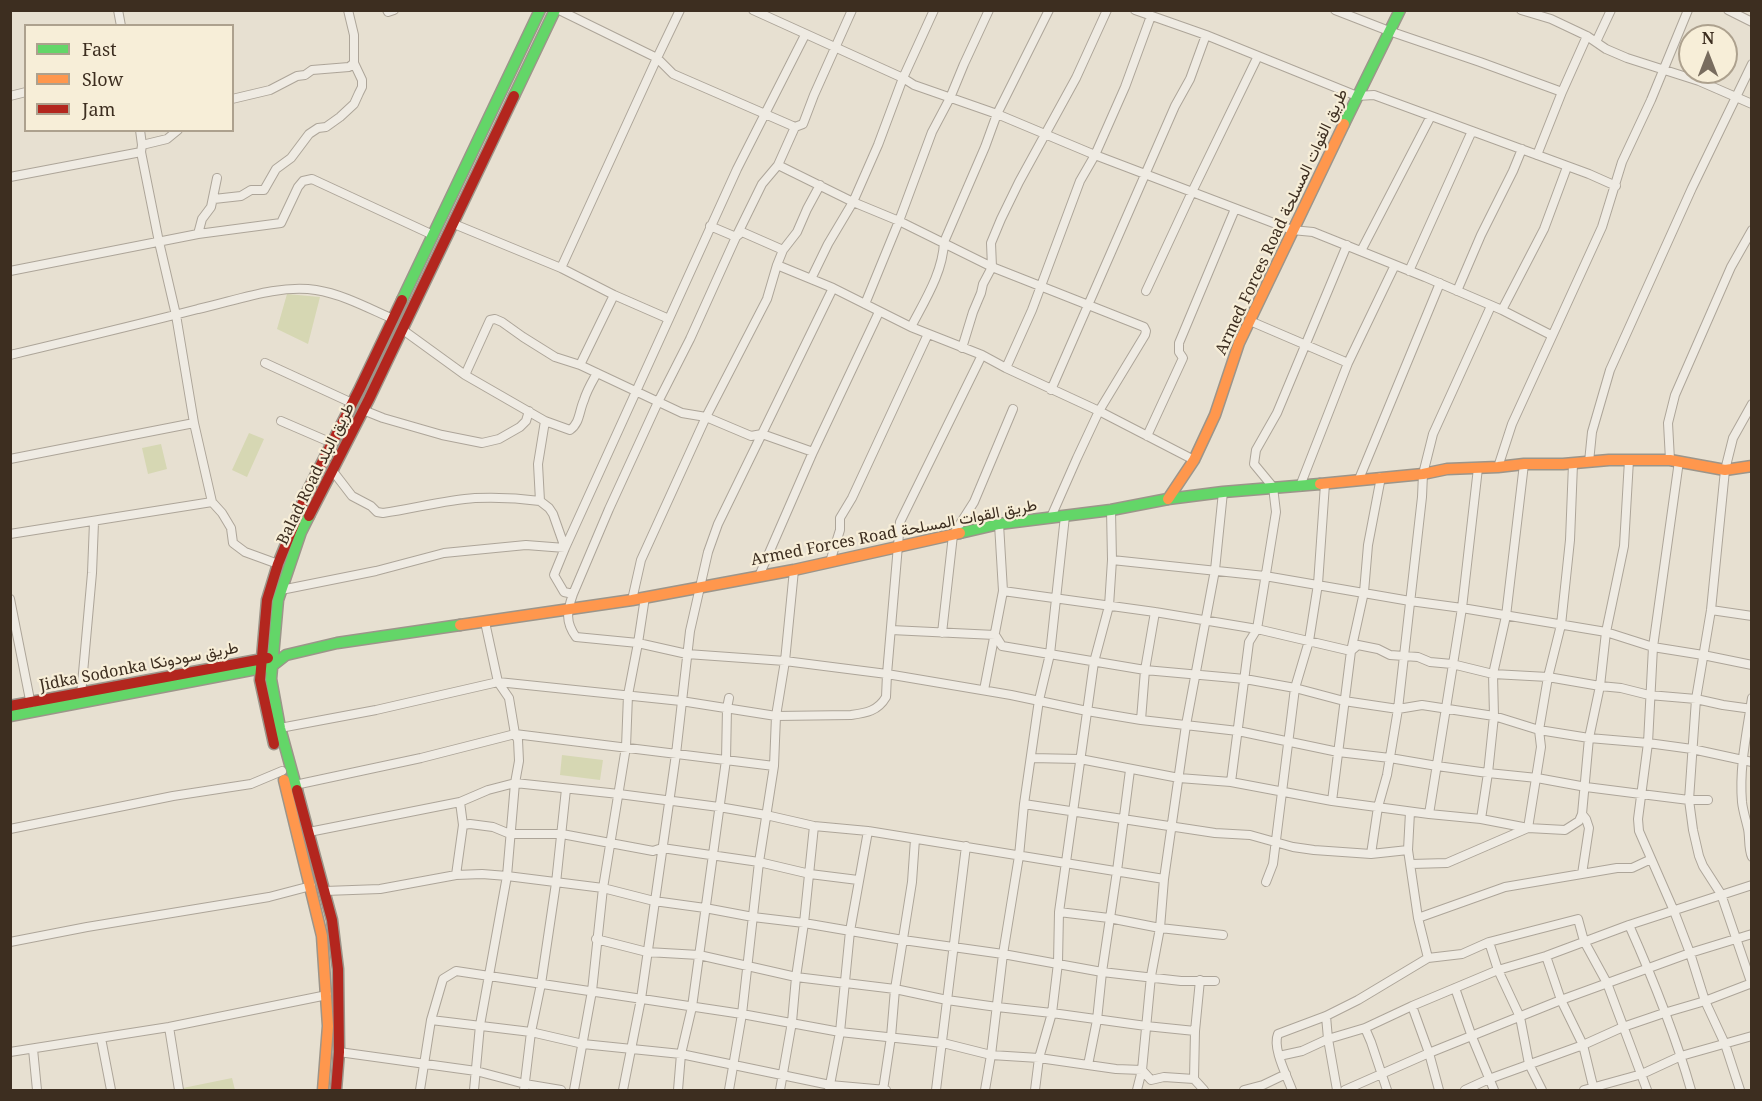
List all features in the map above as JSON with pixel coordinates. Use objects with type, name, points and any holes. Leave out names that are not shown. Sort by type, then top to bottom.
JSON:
[{"type":"main road","name":"Balad Road طريق البلد","points":[[336,1090],[339,1052],[338,969],[332,920],[279,728],[267,662],[267,600],[278,564],[307,492],[393,319],[540,10]]},
{"type":"main road","name":"Balad Road طريق البلد","points":[[321,1090],[328,1026],[322,936],[268,718],[261,680],[267,662],[278,600],[301,532],[403,330],[557,10]]},
{"type":"main road","name":"Armed Forces Road طريق القوات المسلحة","points":[[267,662],[337,644],[632,600],[794,570],[999,524],[1111,510],[1168,499],[1194,460],[1215,415],[1239,343],[1400,10]]},
{"type":"main road","points":[[1168,499],[1423,474],[1447,469],[1524,464],[1573,464],[1629,460],[1675,461],[1725,470],[1752,466]]},
{"type":"main road","name":"Jidka Sodonka طريق سودونكا","points":[[10,706],[31,707],[267,662]]},
{"type":"main road","name":"Jidka Sodonka طريق سودونكا","points":[[10,716],[31,707]]},
{"type":"street","points":[[213,199],[241,196],[251,190],[264,190],[276,169],[291,158],[309,134],[318,128],[326,127],[354,104],[362,87],[359,72],[354,63],[354,35],[348,10]]},
{"type":"street","points":[[387,10],[388,12],[394,10]]},
{"type":"street","points":[[557,10],[657,58],[673,74],[795,127],[804,124],[814,95],[852,10]]},
{"type":"street","points":[[561,268],[680,10]]},
{"type":"street","points":[[753,10],[914,85],[997,114],[1235,209],[1292,230],[1313,232],[1347,245],[1502,310],[1551,335]]},
{"type":"street","points":[[811,279],[828,244],[853,202],[878,146],[903,78],[934,10]]},
{"type":"street","points":[[865,304],[932,132],[950,98],[989,10]]},
{"type":"street","points":[[911,327],[932,286],[944,255],[944,242],[986,147],[997,114],[1049,10]]},
{"type":"street","points":[[962,348],[983,284],[992,267],[991,243],[1019,182],[1076,78],[1107,10]]},
{"type":"street","points":[[1135,10],[1206,35],[1357,96],[1374,95],[1616,186]]},
{"type":"street","points":[[1335,10],[1389,32],[1562,92]]},
{"type":"street","points":[[1521,10],[1551,19],[1627,58],[1699,81],[1752,104]]},
{"type":"street","points":[[1596,42],[1611,10]]},
{"type":"street","points":[[1498,467],[1512,424],[1602,227],[1622,162],[1651,100],[1688,10]]},
{"type":"street","points":[[1728,10],[1752,22]]},
{"type":"street","points":[[1006,368],[1023,333],[1080,181],[1095,155],[1125,87],[1150,16]]},
{"type":"street","points":[[573,594],[564,592],[554,575],[565,548],[710,225],[805,35]]},
{"type":"street","points":[[1051,390],[1174,106],[1190,79],[1206,35]]},
{"type":"street","points":[[1537,155],[1587,36]]},
{"type":"street","points":[[1146,291],[1258,56]]},
{"type":"street","points":[[234,99],[270,90],[312,70],[349,67],[354,63]]},
{"type":"street","points":[[1588,462],[1592,432],[1610,370],[1752,64]]},
{"type":"street","points":[[1361,251],[1431,116]]},
{"type":"street","points":[[795,127],[778,165],[762,184],[736,237],[609,509],[568,609],[569,624],[576,637],[638,644],[687,654],[785,661],[887,674],[1141,720],[1238,731],[1338,752],[1488,773],[1537,777],[1586,787],[1689,800],[1708,800]]},
{"type":"street","points":[[1409,271],[1472,131]]},
{"type":"street","points":[[140,132],[159,242],[176,315],[194,423],[212,502],[231,528],[232,543],[246,552],[278,564]]},
{"type":"street","points":[[10,177],[142,148],[168,140],[176,132]]},
{"type":"street","points":[[1457,291],[1522,149]]},
{"type":"street","points":[[778,165],[853,202],[899,220],[992,267],[1144,327],[1146,333],[1099,411],[1051,517]]},
{"type":"street","points":[[1502,310],[1544,229],[1567,166]]},
{"type":"street","points":[[198,234],[202,219],[211,207],[217,178]]},
{"type":"street","points":[[10,271],[198,234],[281,223],[298,187],[303,181],[312,178],[433,235]]},
{"type":"street","points":[[632,600],[641,560],[706,417],[767,300],[783,250],[797,232],[820,185]]},
{"type":"street","points":[[1147,436],[1184,358],[1179,352],[1179,343],[1235,209]]},
{"type":"street","points":[[454,224],[561,268],[669,319]]},
{"type":"street","points":[[710,225],[736,237]]},
{"type":"street","points":[[1740,1090],[1725,1044],[1705,1001],[1674,911],[1639,831],[1638,819],[1648,743],[1653,647],[1675,461],[1668,423],[1675,395],[1731,267],[1752,230]]},
{"type":"street","points":[[736,237],[742,232],[783,250]]},
{"type":"street","points":[[1231,782],[1249,642],[1257,629],[1276,512],[1273,487],[1254,464],[1256,450],[1277,412],[1347,245]]},
{"type":"street","points":[[777,265],[832,288],[911,327],[982,355],[1194,460]]},
{"type":"street","points":[[1300,486],[1348,363],[1395,265]]},
{"type":"street","points":[[1359,479],[1440,283]]},
{"type":"street","points":[[623,1090],[641,999],[676,754],[690,631],[708,552],[718,524],[832,288]]},
{"type":"street","points":[[10,355],[247,296],[286,290],[315,290],[342,297],[393,319]]},
{"type":"street","points":[[580,365],[614,295]]},
{"type":"street","points":[[1371,854],[1398,709],[1423,474],[1433,434],[1491,306]]},
{"type":"street","points":[[759,576],[813,452],[879,312]]},
{"type":"street","points":[[465,375],[490,320],[495,320],[502,322],[555,357],[580,365],[682,414],[706,417],[751,435],[762,434],[813,452]]},
{"type":"street","points":[[1250,321],[1348,363]]},
{"type":"street","points":[[403,330],[465,375],[545,421],[570,430],[576,426],[585,395],[597,373]]},
{"type":"street","points":[[830,562],[840,530],[840,518],[852,498],[928,334]]},
{"type":"street","points":[[279,728],[376,710],[498,682],[681,700],[776,716],[851,715],[876,710],[886,698],[898,531],[982,355]]},
{"type":"street","points":[[266,363],[352,403]]},
{"type":"street","points":[[1465,1090],[1583,1045],[1623,1027],[1751,984],[1721,894],[1699,856],[1689,800],[1696,699],[1711,610],[1725,470],[1733,438],[1752,404]]},
{"type":"street","points":[[942,633],[953,535],[974,502],[1013,409]]},
{"type":"street","points":[[363,410],[442,435],[482,443],[499,439],[520,427],[526,421],[529,411]]},
{"type":"street","points":[[281,421],[332,443]]},
{"type":"street","points":[[540,501],[538,464],[545,421]]},
{"type":"street","points":[[10,459],[194,423]]},
{"type":"street","points":[[1031,758],[1080,759],[1130,770],[1179,778],[1231,782],[1332,801],[1480,819],[1528,828],[1565,830],[1579,821],[1582,814],[1590,738],[1600,686],[1606,632],[1624,546],[1629,460]]},
{"type":"street","points":[[1480,819],[1494,716],[1493,674],[1506,616],[1524,464]]},
{"type":"street","points":[[1528,828],[1541,747],[1539,730],[1548,677],[1561,625],[1570,540],[1573,464]]},
{"type":"street","points":[[1429,814],[1462,608],[1478,468]]},
{"type":"street","points":[[332,470],[352,496],[382,513],[474,498],[510,497],[540,501],[553,514],[565,548]]},
{"type":"street","points":[[1332,801],[1351,651],[1364,592],[1368,545],[1381,477]]},
{"type":"street","points":[[1266,882],[1273,864],[1294,688],[1309,641],[1318,584],[1324,484]]},
{"type":"street","points":[[1137,1090],[1142,1070],[1151,976],[1160,928],[1164,879],[1186,725],[1215,570],[1223,492]]},
{"type":"street","points":[[10,534],[212,502]]},
{"type":"street","points":[[1035,1090],[1039,1058],[1052,1013],[1058,963],[1059,912],[1094,662],[1109,606],[1112,560],[1111,510]]},
{"type":"street","points":[[985,1090],[1039,700],[1050,654],[1065,516]]},
{"type":"street","points":[[81,698],[94,522]]},
{"type":"street","points":[[984,690],[1003,591],[999,524]]},
{"type":"street","points":[[281,590],[376,571],[444,553],[526,545],[565,548]]},
{"type":"street","points":[[1112,560],[1215,570],[1318,584],[1606,632],[1653,647],[1703,654],[1752,665]]},
{"type":"street","points":[[729,1090],[742,1014],[759,862],[774,766],[776,716],[785,661],[794,570]]},
{"type":"street","points":[[1003,591],[1257,629],[1351,651]]},
{"type":"street","points":[[574,1090],[592,991],[603,888],[626,747],[628,695],[645,597]]},
{"type":"street","points":[[10,598],[31,707]]},
{"type":"street","points":[[1711,610],[1752,616]]},
{"type":"street","points":[[1141,720],[1145,670],[1155,612]]},
{"type":"street","points":[[474,1090],[480,1025],[507,876],[519,761],[518,740],[509,698],[498,682],[485,622]]},
{"type":"street","points":[[891,630],[995,635]]},
{"type":"street","points":[[995,635],[1002,646],[1094,662],[1145,670],[1245,679],[1294,688],[1344,701],[1398,709],[1422,705],[1447,708],[1494,716],[1539,730],[1692,749],[1752,762]]},
{"type":"street","points":[[1351,651],[1358,645],[1378,649],[1390,655],[1418,657],[1430,662],[1452,664],[1493,674],[1548,677],[1621,688],[1649,695],[1696,699],[1751,709]]},
{"type":"street","points":[[678,1090],[681,1054],[692,1007],[726,760],[729,698]]},
{"type":"street","points":[[1752,698],[1742,760],[1742,802],[1752,857]]},
{"type":"street","points":[[295,785],[421,758],[515,734],[774,766]]},
{"type":"street","points":[[1088,1065],[1097,1020],[1130,770]]},
{"type":"street","points":[[10,829],[173,796],[251,784],[282,771]]},
{"type":"street","points":[[309,832],[460,802],[488,790],[515,783],[719,807],[814,826],[868,831],[1164,879]]},
{"type":"street","points":[[525,1088],[531,1032],[541,984],[556,883],[566,789]]},
{"type":"street","points":[[456,875],[463,825],[460,802]]},
{"type":"street","points":[[1024,804],[1215,833],[1250,835],[1293,847],[1314,850],[1371,854],[1408,850]]},
{"type":"street","points":[[1410,812],[1408,850],[1418,918],[1428,958]]},
{"type":"street","points":[[1582,814],[1588,828],[1582,873]]},
{"type":"street","points":[[463,825],[493,827],[510,834],[562,834],[653,851],[662,848],[712,855],[858,880]]},
{"type":"street","points":[[780,1090],[792,1022],[814,826]]},
{"type":"street","points":[[1411,864],[1447,863],[1528,828]]},
{"type":"street","points":[[830,1088],[840,1032],[850,931],[868,831]]},
{"type":"street","points":[[431,1020],[531,1032],[583,1044],[681,1054],[783,1074],[830,1088],[884,1090],[895,989],[912,882],[915,839]]},
{"type":"street","points":[[936,1090],[966,846]]},
{"type":"street","points":[[1418,918],[1505,887],[1582,873],[1632,868],[1651,861]]},
{"type":"street","points":[[325,891],[380,889],[456,875],[507,876],[603,888],[654,902],[1003,954],[1102,972],[1181,981],[1215,981]]},
{"type":"street","points":[[1279,1056],[1302,1051],[1328,1039],[1365,1028],[1498,970],[1546,956],[1629,925],[1752,885]]},
{"type":"street","points":[[10,942],[269,897],[311,886]]},
{"type":"street","points":[[1059,912],[1110,918],[1160,928],[1223,935]]},
{"type":"street","points":[[1292,1090],[1279,1056],[1275,1038],[1278,1034],[1326,1016],[1358,1000],[1428,958],[1461,954],[1490,942],[1578,919],[1584,941],[1607,983],[1647,1090]]},
{"type":"street","points":[[1629,925],[1681,1056],[1691,1090]]},
{"type":"street","points":[[1345,1090],[1429,1053],[1561,1000],[1690,953],[1752,934]]},
{"type":"street","points":[[596,939],[647,952],[699,955],[796,977],[895,989],[996,1007],[1195,1031]]},
{"type":"street","points":[[1490,942],[1498,970],[1520,1017],[1529,1064],[1542,1090]]},
{"type":"street","points":[[1546,956],[1561,1000],[1583,1045],[1594,1089]]},
{"type":"street","points":[[420,1090],[431,1020],[443,979],[456,971],[742,1014],[840,1032],[943,1043],[991,1055],[1142,1070],[1151,1080],[1164,1077],[1194,1079]]},
{"type":"street","points":[[1200,980],[1195,1031],[1194,1079],[1204,1090]]},
{"type":"street","points":[[1455,988],[1494,1090]]},
{"type":"street","points":[[10,1052],[169,1027],[327,995]]},
{"type":"street","points":[[1412,1006],[1429,1053],[1439,1090]]},
{"type":"street","points":[[1326,1016],[1337,1090]]},
{"type":"street","points":[[169,1027],[179,1090]]},
{"type":"street","points":[[1365,1028],[1387,1090]]},
{"type":"street","points":[[1584,1090],[1642,1074],[1681,1056],[1752,1036]]},
{"type":"street","points":[[101,1038],[111,1090]]},
{"type":"street","points":[[33,1049],[37,1090]]},
{"type":"street","points":[[339,1052],[476,1071],[525,1088],[561,1090]]},
{"type":"street","points":[[1244,1090],[1263,1085],[1286,1074]]},
{"type":"green space","points":[[287,294],[320,297],[308,344],[277,329]]},
{"type":"green space","points":[[249,433],[264,439],[247,477],[232,470]]},
{"type":"green space","points":[[161,444],[167,469],[148,474],[142,448]]},
{"type":"green space","points":[[562,755],[603,760],[600,780],[560,775]]},
{"type":"green space","points":[[232,1078],[235,1090],[184,1090],[183,1088]]},
{"type":"traffic: fast","points":[[402,300],[540,10]]},
{"type":"traffic: fast","points":[[514,96],[555,10]]},
{"type":"traffic: fast","points":[[1344,124],[1400,10]]},
{"type":"traffic: fast","points":[[960,533],[999,524],[1111,510],[1168,499],[1320,484]]},
{"type":"traffic: fast","points":[[297,790],[280,728],[271,679],[278,600],[301,532],[309,516]]},
{"type":"traffic: fast","points":[[10,716],[272,666],[286,655],[337,643],[460,625]]},
{"type":"traffic: slow","points":[[1168,499],[1194,460],[1215,415],[1239,343],[1344,124]]},
{"type":"traffic: slow","points":[[1320,484],[1423,474],[1447,469],[1609,460],[1670,460],[1725,470],[1752,466]]},
{"type":"traffic: slow","points":[[460,625],[632,600],[794,570],[960,533]]},
{"type":"traffic: slow","points":[[284,780],[322,936],[328,1026],[323,1090]]},
{"type":"traffic: jam","points":[[309,516],[369,399],[514,96]]},
{"type":"traffic: jam","points":[[274,744],[260,680],[267,600],[278,564],[307,492],[402,300]]},
{"type":"traffic: jam","points":[[10,706],[268,658]]},
{"type":"traffic: jam","points":[[297,790],[332,920],[338,969],[339,1052],[336,1090]]}]
